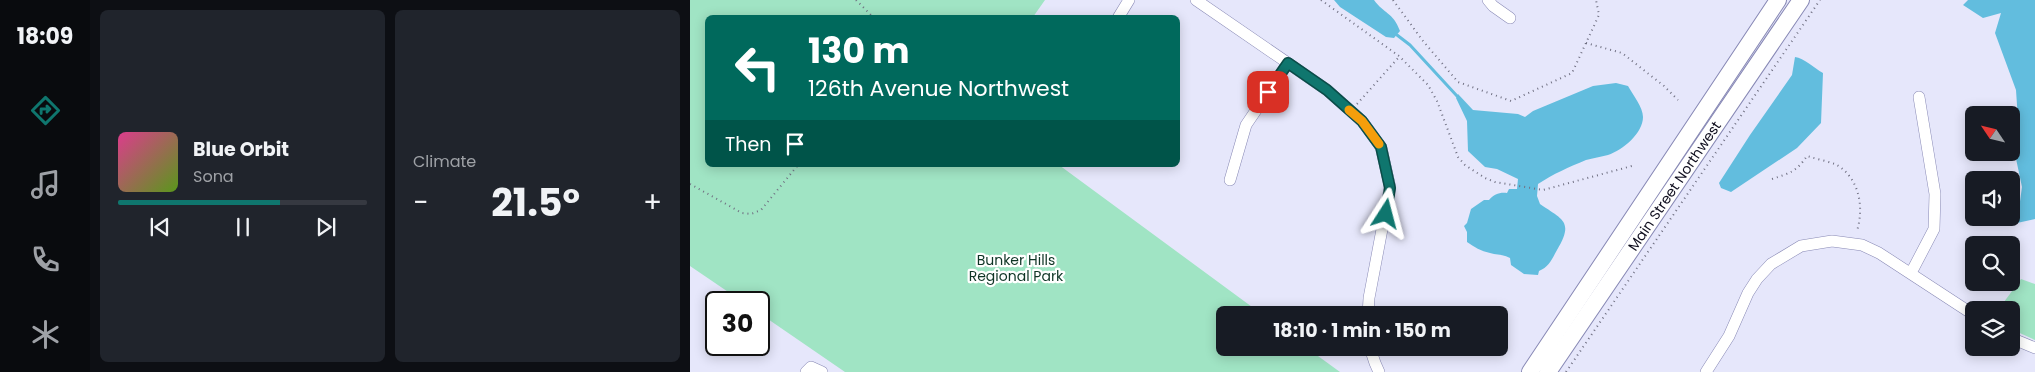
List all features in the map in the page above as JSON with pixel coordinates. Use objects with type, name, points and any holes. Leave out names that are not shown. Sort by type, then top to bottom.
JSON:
[{"type":"main road","name":"Main Street Northwest","points":[[1530,372],[1778,0]]},
{"type":"main road","name":"Main Street Northwest","points":[[1548,372],[1801,0]]},
{"type":"street","points":[[1120,15],[1129,0]]},
{"type":"street","points":[[1196,0],[1327,90],[1362,121],[1381,147],[1390,188],[1369,306]]},
{"type":"street","points":[[1488,0],[1510,18]]},
{"type":"street","points":[[1230,180],[1246,125],[1288,63]]},
{"type":"street","points":[[1911,273],[1934,229],[1935,194],[1919,97]]},
{"type":"street","points":[[1706,372],[1729,336],[1748,293],[1757,279],[1771,264],[1801,246],[1832,241],[1862,245],[1879,253],[1965,309]]},
{"type":"street","points":[[2020,342],[2035,348]]},
{"type":"street","points":[[1373,356],[1380,372]]},
{"type":"path","points":[[856,0],[871,15]]},
{"type":"path","points":[[1321,0],[1400,56],[1428,85],[1437,101],[1458,157],[1465,165],[1485,178],[1495,182],[1543,190],[1632,166]]},
{"type":"path","points":[[1393,0],[1423,41],[1458,82],[1511,101],[1572,73],[1598,15],[1596,0]]},
{"type":"path","points":[[1566,372],[1820,0]]},
{"type":"path","points":[[1586,43],[1622,53],[1664,86],[1678,100]]},
{"type":"path","points":[[1351,111],[1400,56]]},
{"type":"path","points":[[1772,179],[1791,173],[1797,169],[1807,156],[1836,165],[1848,174],[1856,185],[1860,220],[1857,231]]},
{"type":"path","points":[[690,184],[742,213],[751,214],[761,210],[796,167]]},
{"type":"green space","name":"Bunker Hills Regional Park","points":[[690,0],[1045,0],[1034,15],[705,15],[705,167],[1062,167],[1251,306],[1216,306],[1216,356],[1318,356],[1340,372],[845,372],[770,321],[770,291],[727,291],[690,266]]},
{"type":"green space","points":[[2021,279],[2035,284],[2035,340],[2020,333],[2020,301],[2005,301],[2012,291],[2020,291]]},
{"type":"water","points":[[1334,0],[1374,0],[1394,20],[1400,31],[1394,38],[1386,37],[1340,7]]},
{"type":"water","points":[[1968,0],[2035,0],[2035,219],[2020,222],[2022,187],[2016,161],[2020,161],[2020,106],[2017,106],[2016,90],[1995,33],[2001,13],[1983,18],[1963,5]]},
{"type":"water","points":[[1795,57],[1823,73],[1821,123],[1797,148],[1731,192],[1721,188],[1719,183],[1792,75]]},
{"type":"water","points":[[1616,83],[1628,86],[1637,101],[1643,117],[1640,129],[1626,145],[1614,153],[1586,160],[1538,184],[1537,196],[1540,204],[1560,218],[1564,222],[1565,227],[1562,240],[1548,265],[1539,271],[1538,275],[1524,274],[1511,265],[1510,258],[1484,251],[1467,242],[1467,232],[1464,226],[1467,223],[1471,209],[1497,194],[1507,193],[1509,189],[1517,189],[1518,179],[1497,169],[1485,167],[1468,151],[1467,121],[1456,98],[1458,94],[1473,110],[1518,114],[1525,117],[1533,111],[1593,86]]},
{"type":"waterway","points":[[1397,35],[1410,45],[1457,96]]},
{"type":"slow traffic","points":[[1349,110],[1362,121],[1379,144]]},
{"type":"route","points":[[1268,92],[1288,63],[1327,90],[1362,121],[1381,147],[1390,188],[1386,214]]}]
